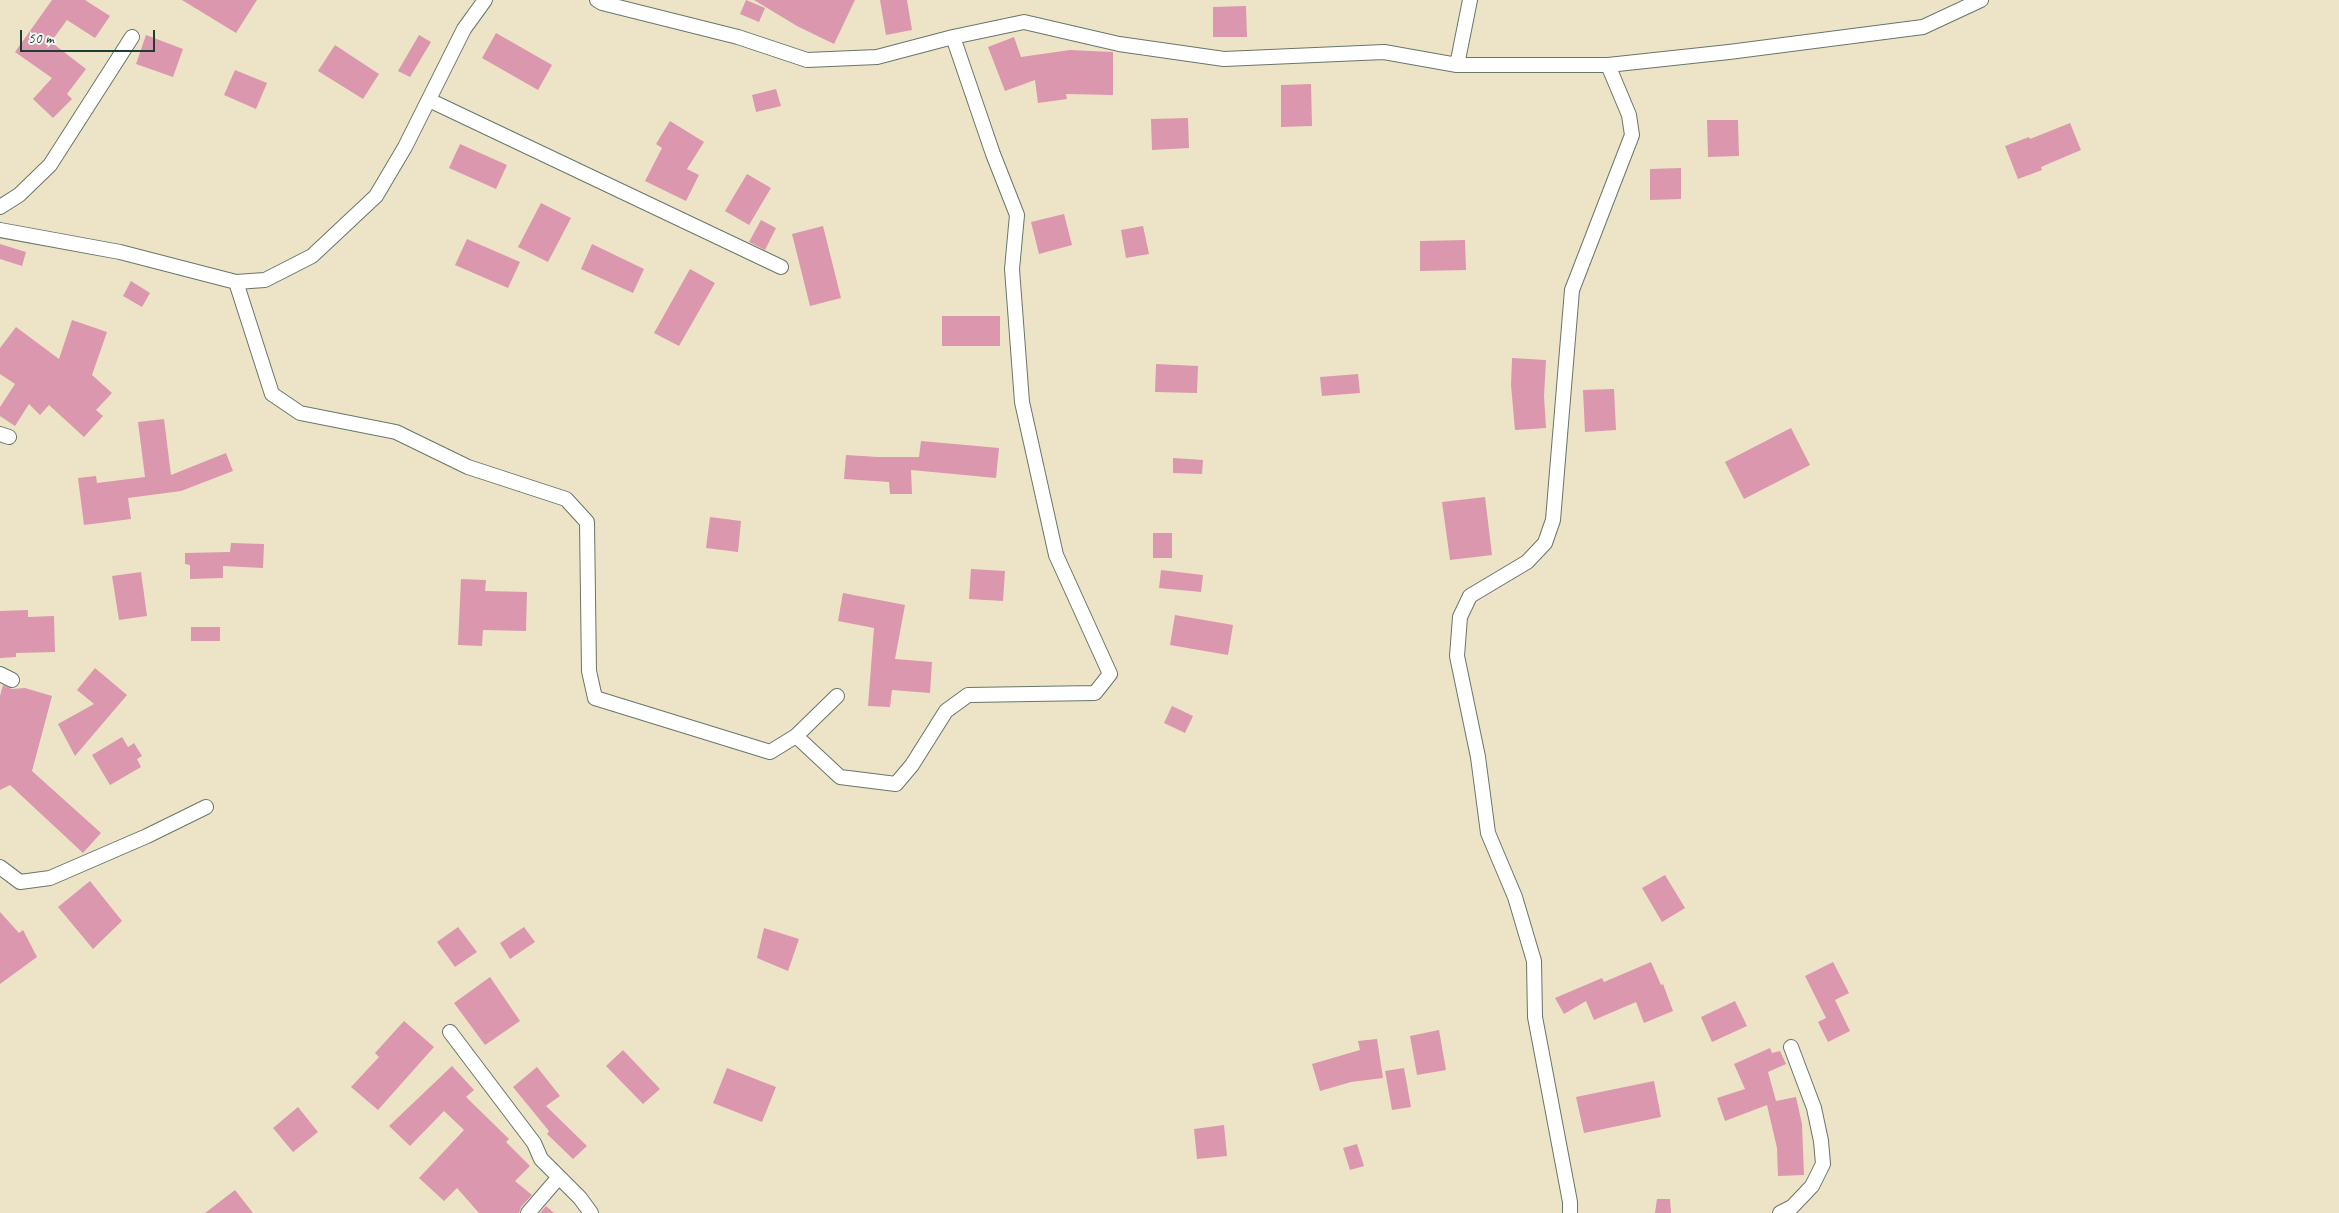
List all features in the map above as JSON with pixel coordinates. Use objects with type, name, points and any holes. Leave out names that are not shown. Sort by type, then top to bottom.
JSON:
[{"type":"street","points":[[0,230],[120,252],[236,282],[264,280],[312,256],[376,196],[429,100],[464,30],[485,0]]},
{"type":"street","points":[[597,0],[602,3],[738,37],[807,60],[877,57],[953,37],[1024,22],[1119,44],[1224,59],[1384,52],[1457,65],[1608,65],[1729,52],[1924,27],[1981,0]]},
{"type":"street","points":[[1457,65],[1470,0]]},
{"type":"street","points":[[0,207],[19,195],[50,165],[132,37]]},
{"type":"street","points":[[796,736],[840,777],[896,784],[912,764],[946,711],[968,695],[1095,693],[1110,674],[1056,556],[1022,402],[1012,269],[1017,215],[953,37]]},
{"type":"street","points":[[1570,1213],[1535,1017],[1534,961],[1515,897],[1488,834],[1478,757],[1457,656],[1460,617],[1470,596],[1527,562],[1545,543],[1553,520],[1572,290],[1632,135],[1630,114],[1608,65]]},
{"type":"street","points":[[429,100],[782,267]]},
{"type":"street","points":[[236,282],[272,394],[300,413],[396,432],[468,467],[566,499],[582,516],[587,522],[589,671],[595,698],[770,752],[796,736],[837,696]]},
{"type":"street","points":[[0,866],[20,882],[50,878],[147,836],[206,807]]},
{"type":"street","points":[[450,1032],[534,1143],[541,1159],[580,1198],[591,1213]]},
{"type":"street","points":[[1780,1213],[1792,1207],[1812,1186],[1822,1164],[1821,1141],[1814,1108],[1791,1047]]},
{"type":"street","points":[[528,1213],[559,1177]]},
{"type":"building","points":[[52,0],[85,0],[110,16],[95,38],[67,20],[51,42],[86,69],[67,94],[72,99],[53,118],[33,99],[52,78],[15,52]]},
{"type":"building","points":[[182,0],[257,0],[236,33]]},
{"type":"building","points":[[746,0],[765,8],[759,22],[740,14]]},
{"type":"building","points":[[754,0],[855,0],[834,44],[797,26]]},
{"type":"building","points":[[880,0],[907,0],[912,30],[886,35]]},
{"type":"building","points":[[1246,6],[1247,37],[1213,37],[1213,7]]},
{"type":"building","points":[[496,33],[552,65],[538,90],[482,58]]},
{"type":"building","points":[[146,35],[183,49],[173,77],[136,64]]},
{"type":"building","points":[[419,35],[431,42],[410,77],[398,71]]},
{"type":"building","points":[[1014,37],[1021,57],[1070,50],[1113,52],[1113,95],[1066,94],[1067,99],[1038,103],[1035,80],[1005,91],[988,47]]},
{"type":"building","points":[[335,45],[379,74],[363,99],[318,71]]},
{"type":"building","points":[[235,70],[267,83],[256,109],[224,95]]},
{"type":"building","points":[[1311,84],[1312,126],[1281,127],[1281,85]]},
{"type":"building","points":[[776,89],[781,106],[756,112],[752,95]]},
{"type":"building","points":[[1188,118],[1189,148],[1152,150],[1151,119]]},
{"type":"building","points":[[1707,120],[1738,120],[1739,156],[1708,157]]},
{"type":"building","points":[[670,121],[704,142],[687,169],[699,175],[686,201],[645,181],[662,148],[656,144]]},
{"type":"building","points":[[2070,123],[2081,150],[2041,167],[2042,170],[2018,179],[2005,146],[2029,137],[2030,139]]},
{"type":"building","points":[[460,144],[507,165],[496,189],[449,168]]},
{"type":"building","points":[[1681,168],[1681,199],[1650,200],[1650,169]]},
{"type":"building","points":[[747,174],[771,188],[749,225],[725,211]]},
{"type":"building","points":[[541,203],[571,218],[548,262],[518,247]]},
{"type":"building","points":[[1064,214],[1072,245],[1039,254],[1031,222]]},
{"type":"building","points":[[761,220],[776,228],[765,250],[749,242]]},
{"type":"building","points":[[823,226],[841,298],[810,306],[792,234]]},
{"type":"building","points":[[1143,226],[1149,254],[1126,258],[1121,230]]},
{"type":"building","points":[[467,239],[520,262],[508,288],[455,265]]},
{"type":"building","points":[[1465,240],[1466,270],[1420,271],[1420,241]]},
{"type":"building","points":[[0,244],[26,252],[22,266],[0,259]]},
{"type":"building","points":[[592,244],[644,269],[633,293],[581,269]]},
{"type":"building","points":[[690,269],[715,283],[679,346],[654,333]]},
{"type":"building","points":[[131,281],[150,293],[142,307],[123,296]]},
{"type":"building","points":[[942,316],[1000,316],[1000,346],[942,346]]},
{"type":"building","points":[[72,320],[107,332],[92,375],[112,393],[96,410],[103,416],[84,437],[49,405],[40,415],[29,404],[15,426],[0,416],[0,407],[15,384],[0,374],[0,348],[16,327],[59,359]]},
{"type":"building","points":[[1512,358],[1546,360],[1544,396],[1546,428],[1515,430],[1511,385]]},
{"type":"building","points":[[1156,364],[1198,366],[1197,393],[1155,392]]},
{"type":"building","points":[[1358,374],[1360,393],[1322,396],[1320,377]]},
{"type":"building","points":[[1614,389],[1616,430],[1585,432],[1583,390]]},
{"type":"building","points":[[164,419],[171,475],[226,453],[233,471],[181,491],[128,498],[131,519],[84,525],[78,478],[96,476],[97,483],[145,477],[138,422]]},
{"type":"building","points":[[1791,428],[1810,465],[1744,499],[1725,462]]},
{"type":"building","points":[[921,441],[999,448],[996,478],[911,470],[912,494],[890,494],[889,482],[844,479],[846,455],[919,457]]},
{"type":"building","points":[[1173,458],[1203,460],[1202,474],[1173,473]]},
{"type":"building","points":[[1485,497],[1492,555],[1450,560],[1442,502]]},
{"type":"building","points":[[710,517],[741,521],[738,552],[706,548]]},
{"type":"building","points":[[1153,533],[1172,533],[1172,558],[1153,558]]},
{"type":"building","points":[[231,543],[264,544],[263,568],[223,566],[223,578],[190,579],[190,565],[185,564],[185,553],[230,552]]},
{"type":"building","points":[[971,569],[1005,571],[1003,601],[969,599]]},
{"type":"building","points":[[1161,570],[1203,575],[1201,592],[1159,588]]},
{"type":"building","points":[[141,572],[147,616],[119,620],[112,576]]},
{"type":"building","points":[[461,579],[486,580],[485,591],[527,592],[526,631],[483,630],[482,646],[458,645]]},
{"type":"building","points":[[843,593],[905,605],[895,659],[932,662],[930,693],[892,690],[890,707],[868,706],[874,628],[838,621]]},
{"type":"building","points":[[28,610],[28,617],[54,616],[55,652],[16,653],[16,657],[0,658],[0,611]]},
{"type":"building","points":[[1175,615],[1233,625],[1228,655],[1170,645]]},
{"type":"building","points":[[191,627],[220,627],[220,641],[191,641]]},
{"type":"building","points":[[95,668],[127,695],[75,756],[58,724],[94,704],[77,690]]},
{"type":"building","points":[[3,685],[12,689],[25,688],[52,696],[32,771],[101,833],[83,853],[10,785],[0,790],[0,696]]},
{"type":"building","points":[[1172,706],[1193,716],[1185,733],[1164,723]]},
{"type":"building","points":[[122,737],[128,747],[134,743],[142,756],[137,759],[141,767],[110,785],[92,755]]},
{"type":"building","points":[[1665,875],[1685,908],[1662,922],[1642,888]]},
{"type":"building","points":[[90,881],[122,921],[93,949],[58,907]]},
{"type":"building","points":[[0,912],[19,933],[23,930],[37,957],[0,984]]},
{"type":"building","points":[[458,927],[477,952],[455,967],[437,942]]},
{"type":"building","points":[[524,927],[535,942],[510,959],[500,943]]},
{"type":"building","points":[[764,928],[799,939],[788,971],[757,958]]},
{"type":"building","points":[[1651,962],[1661,985],[1663,984],[1673,1011],[1644,1023],[1636,1002],[1594,1020],[1586,1001],[1564,1014],[1555,998],[1602,978],[1604,982]]},
{"type":"building","points":[[1833,962],[1849,993],[1835,1000],[1850,1031],[1828,1042],[1818,1022],[1826,1018],[1805,976]]},
{"type":"building","points":[[490,977],[520,1021],[485,1045],[454,1003]]},
{"type":"building","points":[[1735,1001],[1747,1026],[1712,1042],[1701,1017]]},
{"type":"building","points":[[404,1021],[434,1047],[378,1110],[351,1087],[379,1057],[375,1053]]},
{"type":"building","points":[[1439,1030],[1446,1070],[1417,1075],[1410,1036]]},
{"type":"building","points":[[1377,1039],[1383,1078],[1351,1082],[1320,1091],[1312,1064],[1360,1050],[1358,1041]]},
{"type":"building","points":[[1770,1048],[1772,1053],[1780,1051],[1786,1064],[1768,1072],[1776,1101],[1796,1097],[1802,1124],[1804,1175],[1778,1176],[1777,1148],[1767,1105],[1725,1121],[1717,1098],[1745,1089],[1734,1064]]},
{"type":"building","points":[[623,1050],[660,1089],[643,1104],[606,1066]]},
{"type":"building","points":[[452,1066],[474,1090],[466,1097],[509,1139],[506,1142],[530,1166],[515,1181],[532,1195],[521,1207],[519,1213],[479,1213],[457,1188],[444,1201],[419,1178],[464,1130],[444,1111],[410,1146],[389,1126]]},
{"type":"building","points":[[537,1067],[560,1096],[546,1106],[587,1146],[573,1159],[547,1134],[549,1131],[513,1087]]},
{"type":"building","points":[[727,1068],[776,1087],[762,1122],[713,1103]]},
{"type":"building","points":[[1404,1068],[1411,1107],[1392,1110],[1385,1071]]},
{"type":"building","points":[[1654,1081],[1661,1117],[1584,1133],[1576,1097]]},
{"type":"building","points":[[298,1107],[318,1132],[293,1152],[273,1128]]},
{"type":"building","points":[[1224,1125],[1227,1156],[1197,1159],[1194,1129]]},
{"type":"building","points":[[1357,1144],[1364,1166],[1350,1170],[1343,1148]]},
{"type":"building","points":[[235,1190],[253,1213],[205,1213]]},
{"type":"building","points":[[1657,1199],[1670,1199],[1671,1213],[1655,1213]]},
{"type":"building","points":[[546,1206],[554,1213],[540,1213]]}]
